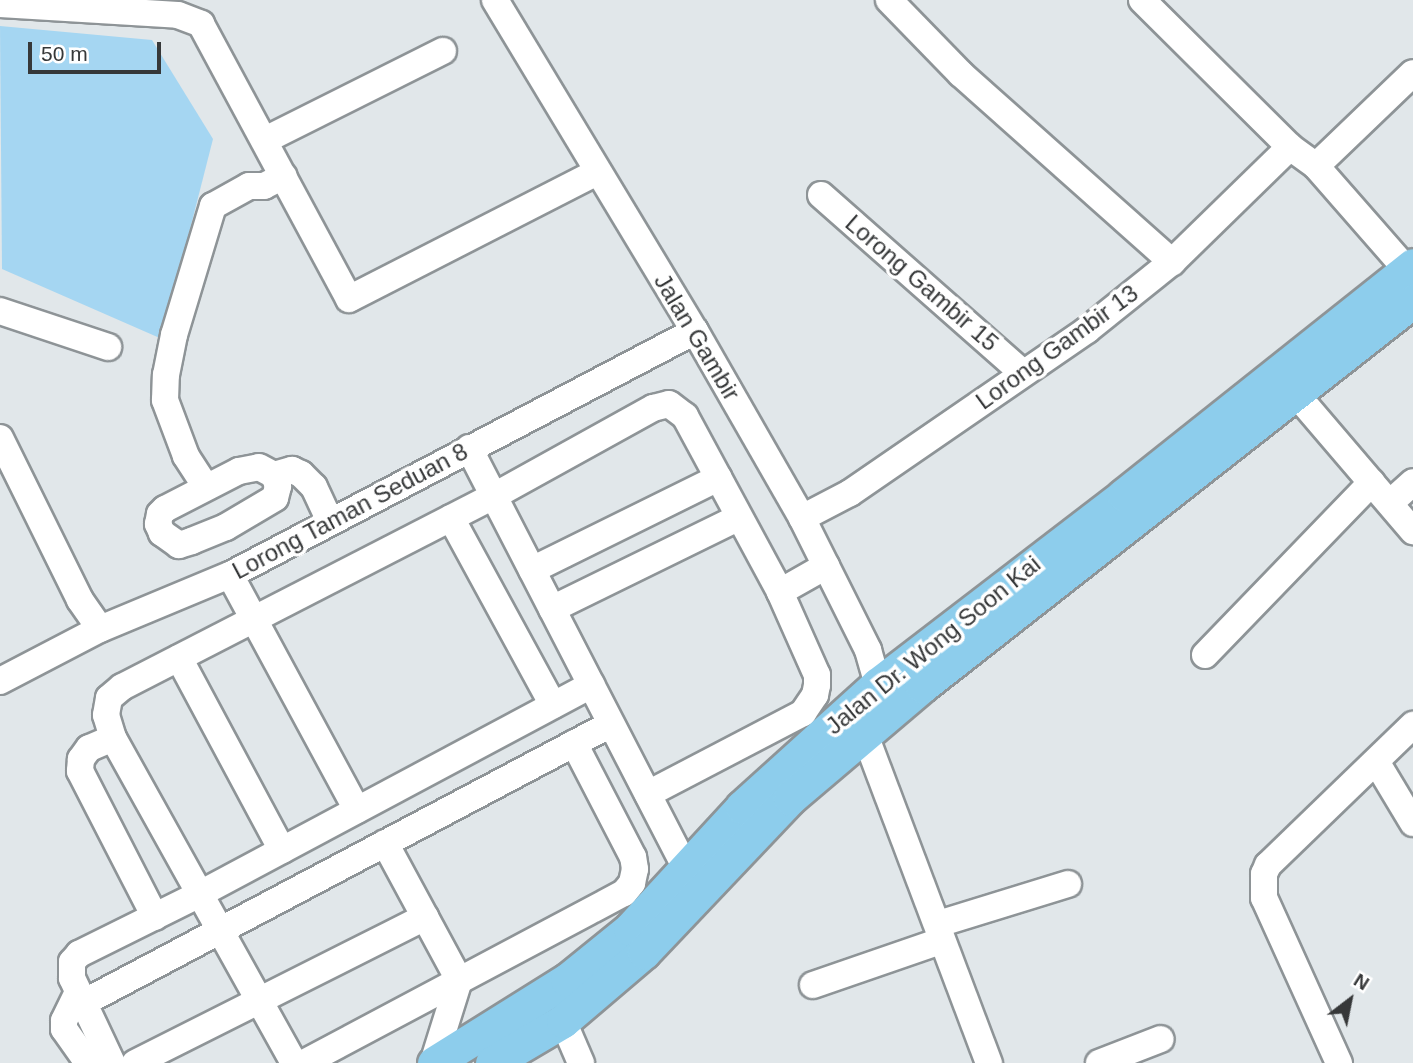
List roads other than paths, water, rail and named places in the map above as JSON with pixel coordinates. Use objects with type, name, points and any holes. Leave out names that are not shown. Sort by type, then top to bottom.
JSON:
[{"type":"main road","name":"Jalan Dr. Wong Soon Kai","points":[[492,1063],[563,1021],[644,952],[790,799],[922,686],[1294,393],[1411,279]]},
{"type":"main road","name":"Jalan Dr. Wong Soon Kai","points":[[433,1063],[567,980],[630,929],[742,807],[877,684],[1411,279]]},
{"type":"street","points":[[889,0],[961,74],[1172,262]]},
{"type":"street","points":[[1142,0],[1290,147],[1316,166],[1411,279]]},
{"type":"street","name":"Jalan Gambir","points":[[498,1],[597,172],[811,514],[826,566],[868,650],[877,684]]},
{"type":"street","points":[[0,4],[189,9],[207,33],[349,299],[597,172]]},
{"type":"street","points":[[265,140],[443,51]]},
{"type":"street","points":[[1316,166],[1413,73]]},
{"type":"street","name":"Lorong Gambir 13","points":[[811,514],[850,493],[1087,330],[1172,262],[1290,147]]},
{"type":"street","points":[[206,487],[186,456],[165,400],[166,375],[174,335],[213,206],[249,186],[264,186],[284,176]]},
{"type":"street","name":"Lorong Gambir 15","points":[[821,195],[1023,372]]},
{"type":"street","points":[[0,311],[107,348]]},
{"type":"street","name":"Lorong Taman Seduan 8","points":[[0,681],[100,629],[239,571],[695,331]]},
{"type":"street","points":[[1294,393],[1413,531]]},
{"type":"street","points":[[294,1063],[198,895],[113,738],[106,715],[109,698],[122,687],[494,496],[664,403],[674,405],[685,416],[780,592],[817,675],[815,695],[803,713],[648,794]]},
{"type":"street","points":[[0,439],[80,600],[100,629]]},
{"type":"street","points":[[469,448],[686,868]]},
{"type":"street","points":[[250,468],[265,469],[274,475],[278,486],[275,498],[226,527],[179,545],[162,533],[158,524],[160,514],[206,487],[250,468]]},
{"type":"street","points":[[274,475],[292,470],[301,474],[314,487],[330,522]]},
{"type":"street","points":[[532,570],[718,478]]},
{"type":"street","points":[[1205,655],[1372,482]]},
{"type":"street","points":[[1390,503],[1413,482]]},
{"type":"street","points":[[451,518],[553,705]]},
{"type":"street","points":[[552,609],[738,518]]},
{"type":"street","points":[[226,527],[254,620],[357,810]]},
{"type":"street","points":[[780,592],[826,566]]},
{"type":"street","points":[[178,658],[282,850]]},
{"type":"street","points":[[112,1063],[81,998],[71,970],[79,954],[198,895],[591,685]]},
{"type":"street","points":[[88,1063],[64,1028],[64,1021],[81,998],[220,930],[611,724]]},
{"type":"street","points":[[1339,1063],[1261,887],[1268,865],[1377,763],[1413,725]]},
{"type":"street","points":[[865,735],[989,1063]]},
{"type":"street","points":[[113,738],[89,748],[81,759],[80,771],[155,917]]},
{"type":"street","points":[[304,1063],[624,893],[632,883],[635,869],[633,857],[574,743]]},
{"type":"street","points":[[1377,763],[1413,823]]},
{"type":"street","points":[[385,844],[460,980],[433,1063]]},
{"type":"street","points":[[813,985],[1068,884]]},
{"type":"street","points":[[135,1063],[425,917]]},
{"type":"street","points":[[563,1021],[581,1063]]},
{"type":"street","points":[[1099,1063],[1161,1039]]}]
